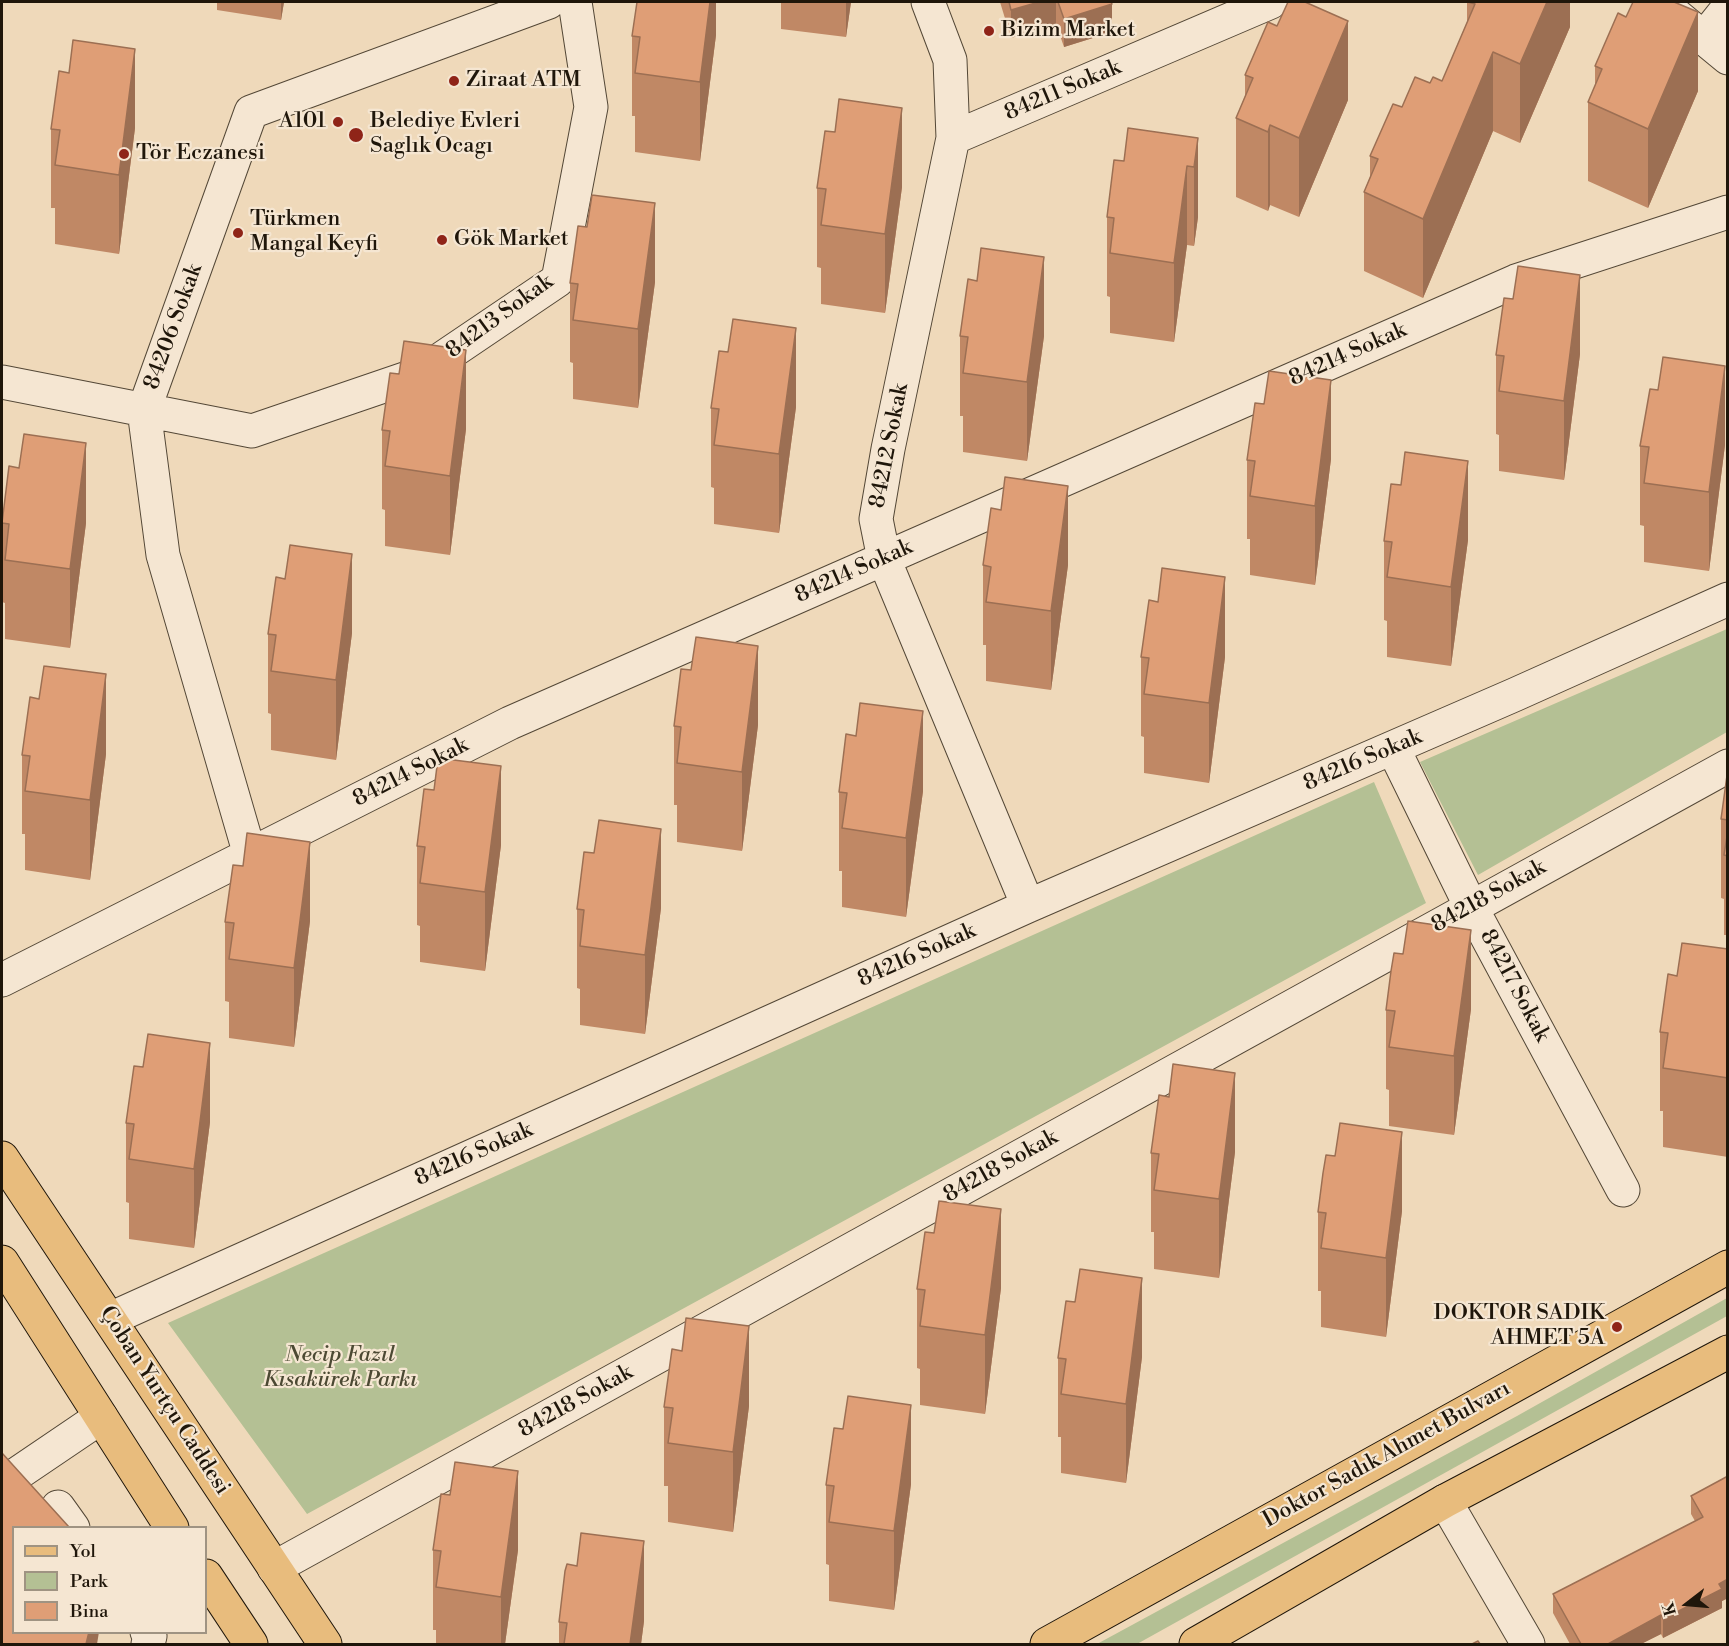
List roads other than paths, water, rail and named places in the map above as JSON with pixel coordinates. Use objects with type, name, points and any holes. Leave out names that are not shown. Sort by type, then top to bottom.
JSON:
[{"type":"main road","name":"Çoban Yurtçu Caddesi","points":[[2,1158],[325,1644]]},
{"type":"main road","points":[[2,1262],[171,1526]]},
{"type":"main road","name":"Doktor Sadık Ahmet Bulvarı","points":[[1047,1644],[1728,1267]]},
{"type":"main road","points":[[1196,1644],[1445,1501],[1728,1352]]},
{"type":"main road","points":[[207,1578],[251,1644]]},
{"type":"street","name":"84206 Sokak","points":[[250,855],[163,555],[144,410],[251,112],[549,2]]},
{"type":"street","name":"84213 Sokak","points":[[2,382],[252,431],[419,374],[558,280],[591,108],[575,2]]},
{"type":"street","name":"84212 Sokak","points":[[928,2],[950,60],[953,138],[888,449],[876,519],[884,559],[1028,906]]},
{"type":"street","name":"84211 Sokak","points":[[953,138],[1271,2]]},
{"type":"street","points":[[1660,2],[1716,48],[1728,8]]},
{"type":"street","name":"84214 Sokak","points":[[2,980],[510,723],[1516,281],[1728,212]]},
{"type":"street","name":"84216 Sokak","points":[[110,1319],[1028,906],[1393,748],[1728,599]]},
{"type":"street","name":"84217 Sokak","points":[[1393,748],[1471,907],[1623,1190]]},
{"type":"street","name":"84218 Sokak","points":[[274,1568],[1728,766]]},
{"type":"street","points":[[2,1484],[101,1417]]},
{"type":"street","points":[[1445,1501],[1528,1644]]},
{"type":"place","name":"Bizim Market","points":[[989,31]]},
{"type":"place","name":"Ziraat ATM","points":[[454,81]]},
{"type":"place","name":"A101","points":[[338,122]]},
{"type":"place","name":"Belediye Evleri Saglık Ocagı","points":[[356,135]]},
{"type":"place","name":"Tör Eczanesi","points":[[124,154]]},
{"type":"place","name":"Türkmen Mangal Keyfi","points":[[238,233]]},
{"type":"place","name":"Gök Market","points":[[442,240]]},
{"type":"place","name":"DOKTOR SADIK AHMET 5A","points":[[1617,1327]]},
{"type":"park label","name":"Necip Fazıl Kısakürek Parkı","points":[[340,1368]]}]
